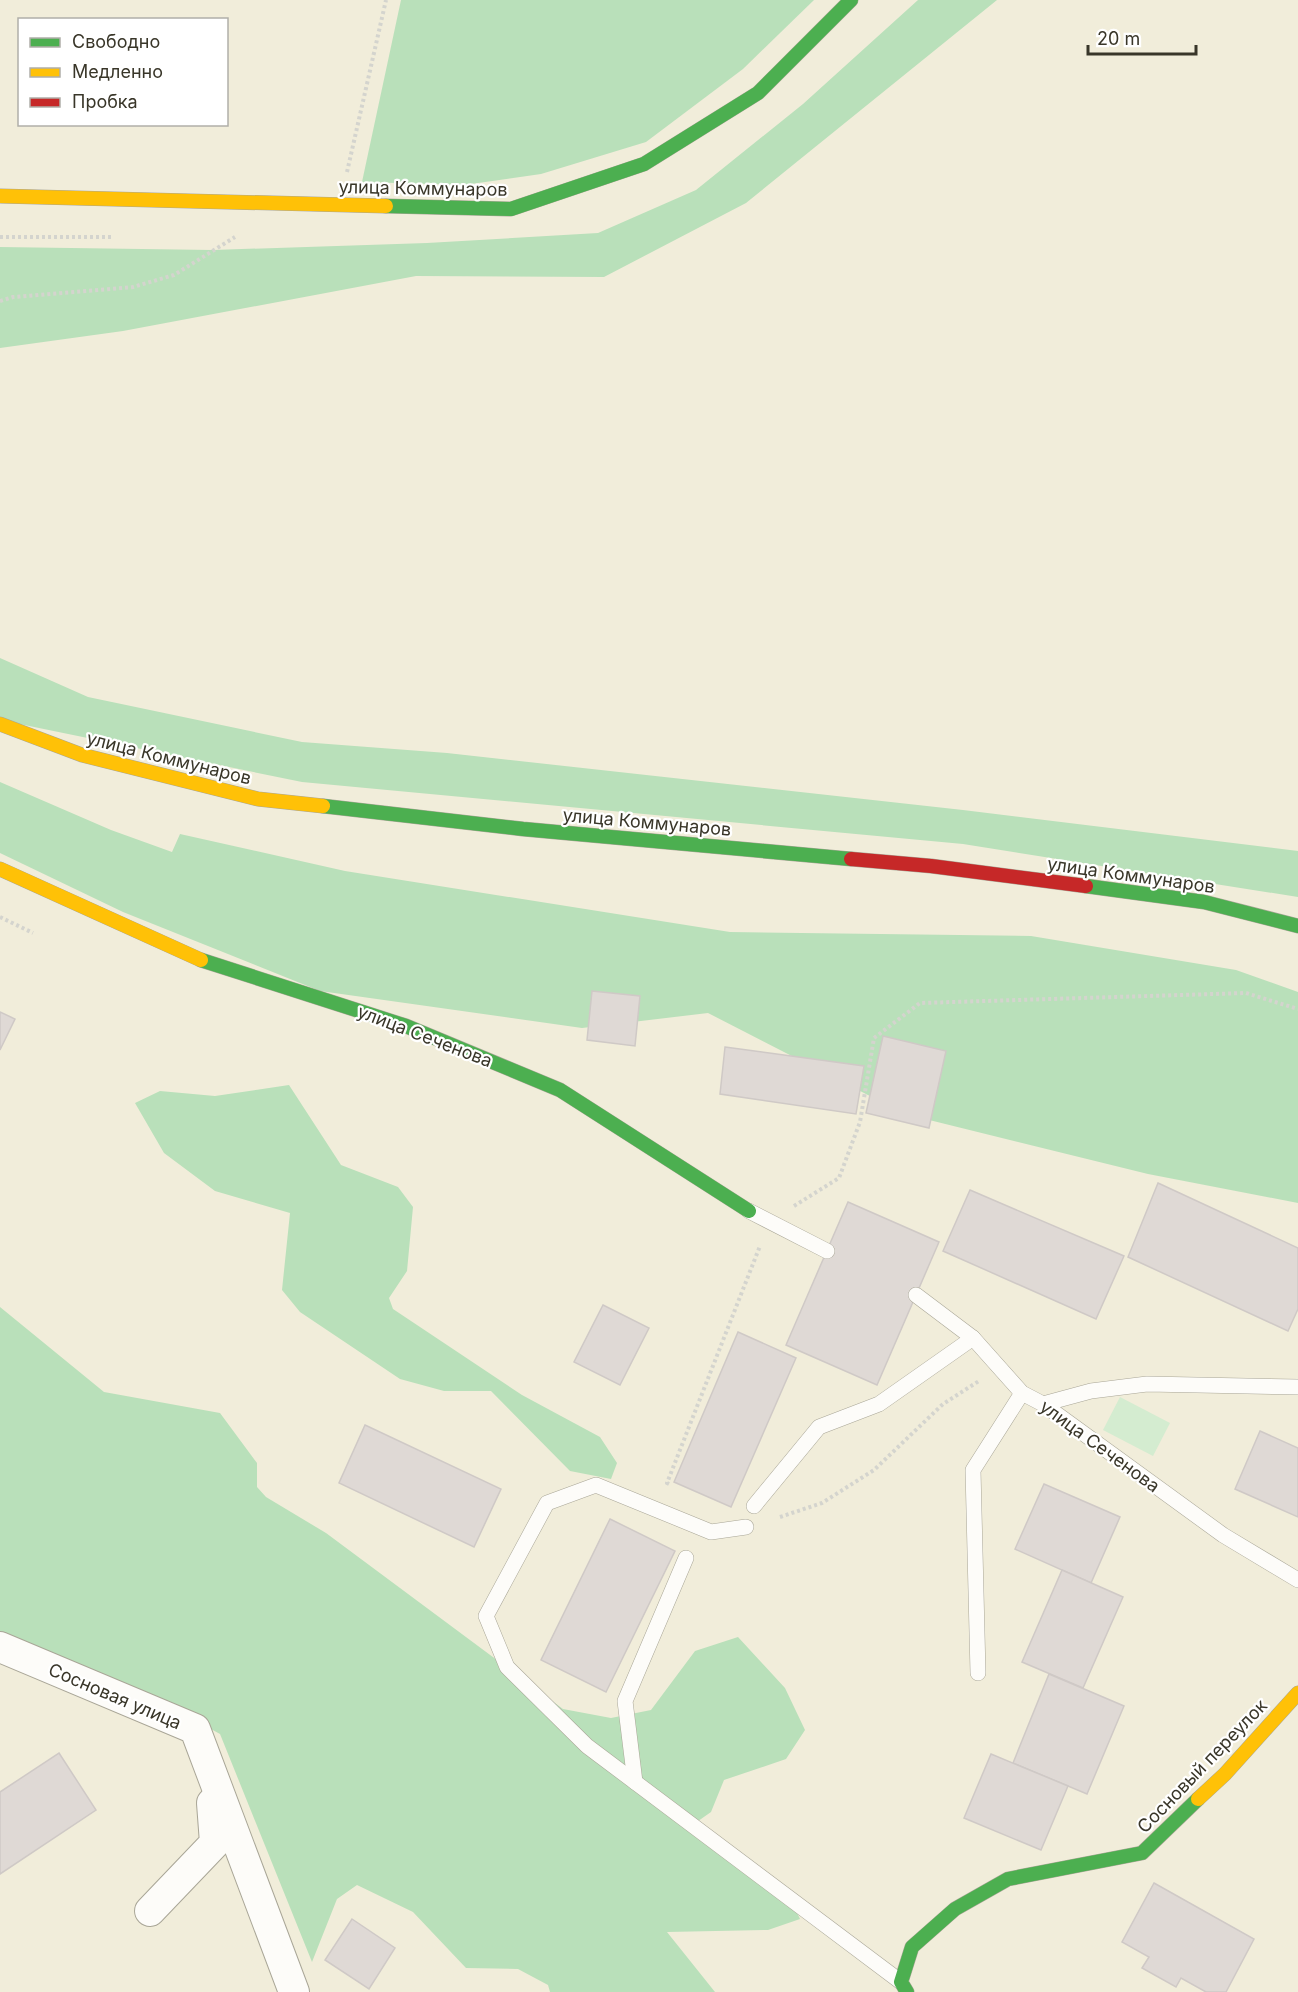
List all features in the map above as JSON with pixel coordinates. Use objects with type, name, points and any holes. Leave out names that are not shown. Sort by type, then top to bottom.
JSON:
[{"type":"main road","name":"улица Коммунаров","points":[[0,196],[511,209],[644,164],[758,93],[851,0]]},
{"type":"main road","name":"улица Коммунаров","points":[[0,724],[82,755],[258,799],[523,829],[931,866],[1204,902],[1298,926]]},
{"type":"main road","name":"улица Сеченова","points":[[0,869],[204,961],[406,1026],[560,1090],[749,1211]]},
{"type":"main road","name":"Сосновый переулок","points":[[904,1987],[912,1947],[955,1909],[1008,1879],[1142,1853],[1224,1774],[1298,1692]]},
{"type":"street","name":"Сосновая улица","points":[[0,1647],[195,1729],[294,1992]]},
{"type":"street","name":"Сосновая улица","points":[[150,1911],[215,1843],[208,1764]]},
{"type":"lane","name":"улица Сеченова","points":[[749,1211],[826,1251]]},
{"type":"lane","name":"улица Сеченова","points":[[916,1295],[973,1338],[1022,1393],[1043,1404],[1223,1535],[1298,1580]]},
{"type":"lane","points":[[754,1506],[819,1427],[879,1404],[973,1338]]},
{"type":"lane","points":[[1043,1404],[1091,1391],[1147,1384],[1298,1387]]},
{"type":"lane","points":[[978,1673],[973,1470],[1022,1393]]},
{"type":"lane","points":[[746,1527],[711,1532],[596,1485],[547,1503],[486,1616],[507,1667],[587,1746],[904,1987]]},
{"type":"lane","points":[[635,1782],[625,1701],[686,1558]]},
{"type":"path","points":[[345,180],[386,0]]},
{"type":"path","points":[[0,301],[12,297],[133,287],[174,275],[236,237]]},
{"type":"path","points":[[0,917],[33,933]]},
{"type":"path","points":[[677,1487],[667,1483],[770,1222],[839,1178],[860,1122],[874,1038],[920,1003],[1246,993],[1298,1010]]},
{"type":"path","points":[[746,1527],[822,1503],[831,1498],[874,1470],[943,1404],[1000,1367]]},
{"type":"green space","points":[[401,0],[814,0],[743,69],[646,142],[541,174],[464,185],[362,182]]},
{"type":"green space","points":[[918,0],[997,0],[746,203],[604,277],[416,276],[123,331],[0,348],[0,247],[213,250],[427,243],[598,233],[696,190],[803,104]]},
{"type":"green space","points":[[0,658],[88,697],[302,742],[447,753],[963,810],[1298,851],[1298,897],[963,844],[302,782],[0,720]]},
{"type":"green space","points":[[0,782],[111,830],[172,852],[180,834],[345,871],[730,932],[1031,936],[1236,970],[1298,992],[1298,1203],[1148,1174],[905,1114],[708,1013],[582,1028],[320,991],[123,912],[0,853]]},
{"type":"green space","points":[[289,1085],[341,1165],[398,1187],[413,1207],[407,1271],[389,1298],[393,1309],[522,1395],[600,1437],[617,1463],[611,1479],[570,1471],[491,1391],[444,1391],[400,1379],[300,1312],[282,1290],[290,1213],[215,1191],[164,1153],[135,1103],[160,1091],[215,1096]]},
{"type":"green space","points":[[0,1307],[104,1392],[220,1413],[257,1463],[257,1487],[266,1497],[326,1533],[563,1709],[611,1718],[651,1710],[695,1651],[738,1637],[785,1688],[805,1730],[786,1759],[724,1780],[711,1812],[691,1826],[789,1896],[800,1919],[768,1930],[667,1932],[715,1992],[550,1992],[548,1985],[518,1969],[466,1968],[413,1912],[357,1885],[337,1899],[312,1962],[220,1734],[140,1690],[0,1640]]},
{"type":"green space","points":[[1120,1397],[1170,1423],[1153,1456],[1103,1430]]},
{"type":"building","points":[[592,991],[640,996],[635,1046],[587,1040]]},
{"type":"building","points":[[0,1012],[15,1019],[0,1050]]},
{"type":"building","points":[[883,1036],[946,1051],[929,1128],[866,1113]]},
{"type":"building","points":[[725,1047],[864,1066],[856,1114],[720,1094]]},
{"type":"building","points":[[1158,1183],[1298,1248],[1298,1309],[1288,1331],[1128,1257]]},
{"type":"building","points":[[970,1190],[1124,1256],[1096,1319],[943,1251]]},
{"type":"building","points":[[848,1202],[939,1242],[877,1385],[786,1345]]},
{"type":"building","points":[[603,1305],[649,1328],[620,1385],[574,1362]]},
{"type":"building","points":[[738,1332],[796,1358],[731,1507],[674,1482]]},
{"type":"building","points":[[365,1425],[501,1489],[474,1547],[339,1483]]},
{"type":"building","points":[[1260,1431],[1298,1448],[1298,1517],[1235,1489]]},
{"type":"building","points":[[1044,1484],[1120,1517],[1091,1583],[1015,1549]]},
{"type":"building","points":[[610,1519],[675,1551],[606,1692],[541,1660]]},
{"type":"building","points":[[1062,1570],[1123,1597],[1083,1688],[1022,1662]]},
{"type":"building","points":[[1049,1674],[1124,1706],[1087,1794],[1013,1763]]},
{"type":"building","points":[[59,1753],[96,1810],[0,1874],[0,1792]]},
{"type":"building","points":[[991,1754],[1068,1786],[1041,1850],[964,1818]]},
{"type":"building","points":[[1154,1883],[1254,1939],[1226,1992],[1206,1992],[1181,1978],[1176,1987],[1142,1968],[1149,1957],[1122,1942]]},
{"type":"building","points":[[352,1919],[395,1948],[369,1989],[325,1960]]},
{"type":"traffic: fast","points":[[386,206],[511,209],[644,164],[758,93],[851,0]]},
{"type":"traffic: fast","points":[[323,806],[523,829],[851,859]]},
{"type":"traffic: fast","points":[[1086,886],[1204,902],[1298,926]]},
{"type":"traffic: fast","points":[[201,960],[406,1026],[560,1090],[749,1211]]},
{"type":"traffic: fast","points":[[907,1992],[901,1982],[912,1947],[955,1909],[1008,1879],[1142,1853],[1198,1799]]},
{"type":"traffic: slow","points":[[0,196],[386,206]]},
{"type":"traffic: slow","points":[[0,724],[82,755],[258,799],[323,806]]},
{"type":"traffic: slow","points":[[0,869],[201,960]]},
{"type":"traffic: slow","points":[[1198,1799],[1225,1774],[1298,1693]]},
{"type":"traffic: jam","points":[[851,859],[931,866],[1086,886]]}]
